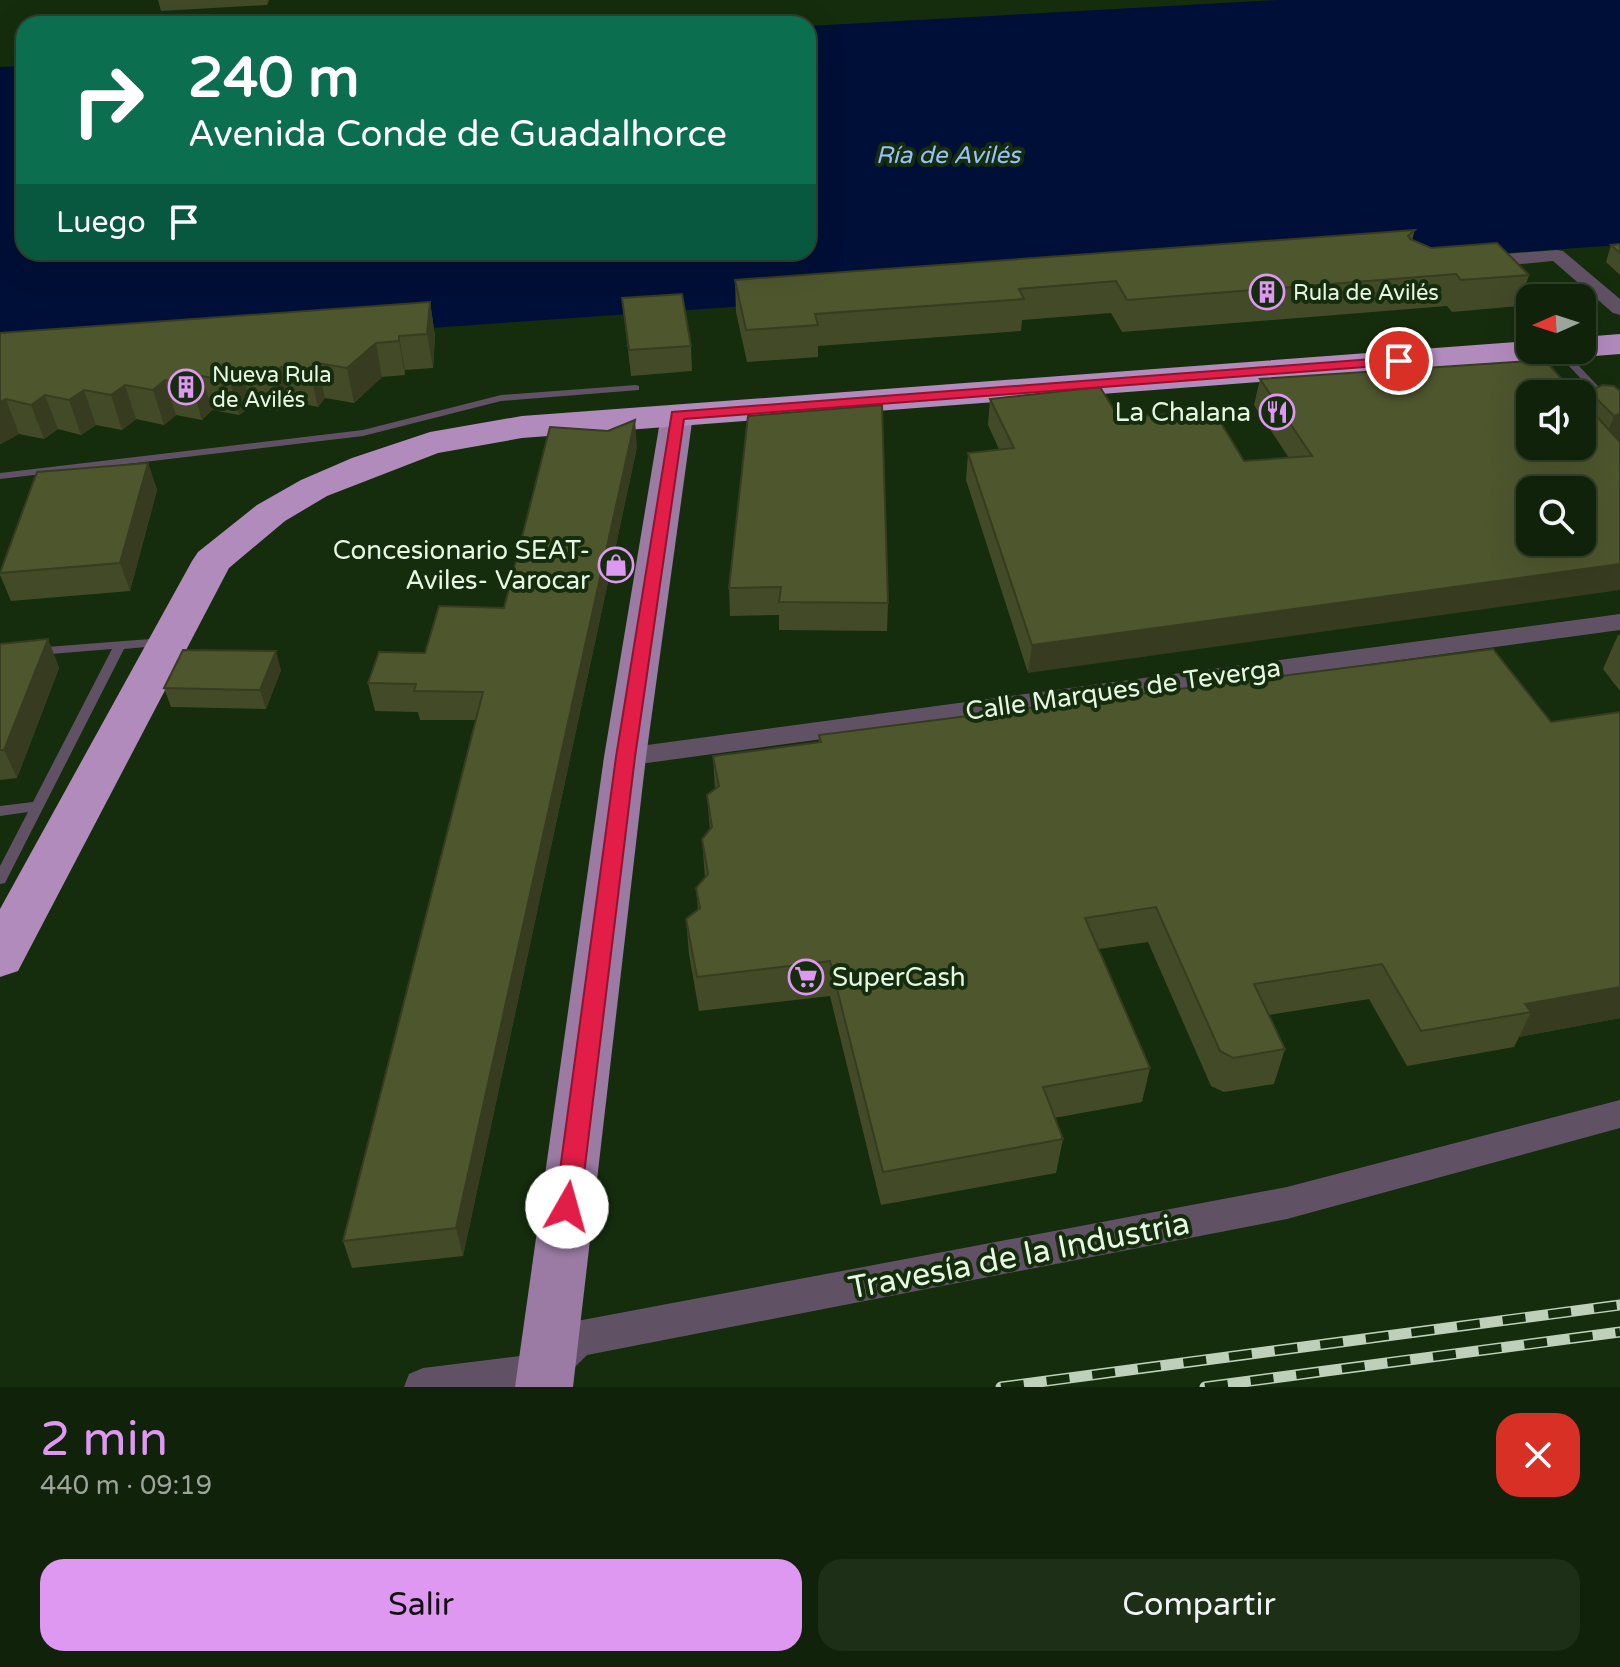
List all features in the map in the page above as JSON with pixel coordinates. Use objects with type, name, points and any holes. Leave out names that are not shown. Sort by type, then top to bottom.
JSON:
[{"type":"highway","points":[[1596,346],[1620,344]]},
{"type":"highway","points":[[0,957],[212,561],[271,513],[314,488],[430,443],[522,427],[1516,356]]},
{"type":"main road","points":[[544,1379],[625,757],[677,415]]},
{"type":"street","points":[[1456,264],[1557,255],[1620,309]]},
{"type":"street","name":"Calle Marques de Teverga","points":[[625,757],[1620,622]]},
{"type":"street","name":"Travesía de la Industria","points":[[544,1379],[577,1339],[1287,1203],[1620,1114]]},
{"type":"street","points":[[423,1387],[544,1379]]},
{"type":"lane","points":[[1572,364],[1587,380]]},
{"type":"lane","points":[[0,476],[363,433],[501,398],[636,388]]},
{"type":"lane","points":[[1596,389],[1610,404],[1596,404]]},
{"type":"lane","points":[[30,652],[167,642]]},
{"type":"lane","points":[[0,879],[120,645]]},
{"type":"lane","points":[[0,811],[38,806]]},
{"type":"water","name":"Ría de Avilés","points":[[1278,0],[1620,0],[1620,245],[0,358],[0,67],[16,66],[16,260],[816,260],[816,26]]},
{"type":"building","points":[[1415,230],[1408,236],[1410,239],[1431,248],[1497,243],[1529,275],[1461,280],[1456,274],[1127,300],[1116,281],[1019,289],[1024,299],[815,314],[818,325],[746,330],[735,280]]},
{"type":"building","points":[[1620,244],[1620,253],[1611,245]]},
{"type":"building","points":[[682,294],[691,346],[629,350],[622,298]]},
{"type":"building","points":[[430,302],[427,334],[399,336],[399,341],[376,343],[347,368],[317,363],[310,373],[281,367],[270,377],[242,372],[230,381],[202,376],[192,386],[165,380],[153,390],[125,385],[111,395],[84,390],[69,400],[45,395],[31,405],[6,399],[0,402],[0,333]]},
{"type":"building","points":[[1516,362],[1549,364],[1563,380],[1516,380],[1516,460],[1596,460],[1596,416],[1620,442],[1620,564],[1032,645],[968,453],[1014,448],[990,399],[1100,387],[1119,418],[1213,410],[1244,461],[1312,456],[1260,379]]},
{"type":"building","points":[[1614,386],[1620,391],[1620,414],[1614,416],[1596,398],[1596,388]]},
{"type":"building","points":[[882,405],[888,603],[779,602],[781,587],[729,588],[748,416]]},
{"type":"building","points":[[635,420],[456,1228],[343,1241],[483,692],[414,691],[416,684],[368,683],[379,652],[425,653],[439,606],[504,608],[550,427],[608,431]]},
{"type":"building","points":[[148,463],[120,563],[0,573],[37,472]]},
{"type":"building","points":[[48,639],[4,750],[0,750],[0,644]]},
{"type":"building","points":[[1493,649],[1551,722],[1620,712],[1620,987],[1525,1004],[1531,1012],[1421,1031],[1382,964],[1254,984],[1285,1049],[1233,1058],[1220,1051],[1156,907],[1085,918],[1150,1068],[1043,1087],[1063,1139],[883,1172],[830,961],[697,977],[686,919],[700,908],[696,888],[708,874],[702,839],[712,827],[707,795],[719,786],[713,756],[821,742],[819,735]]},
{"type":"building","points":[[183,650],[276,651],[260,690],[164,688]]},
{"type":"railway","points":[[1001,1387],[1620,1305]]},
{"type":"railway","points":[[1205,1387],[1620,1332]]},
{"type":"place","name":"Rula de Avilés","points":[[1267,292]]},
{"type":"place","name":"Nueva Rula de Avilés","points":[[186,387]]},
{"type":"place","name":"La Chalana","points":[[1277,412]]},
{"type":"place","name":"Concesionario SEAT- Aviles- Varocar","points":[[616,565]]},
{"type":"place","name":"SuperCash","points":[[806,977]]},
{"type":"route","points":[[567,1207],[625,757],[677,415],[1399,361]]}]
